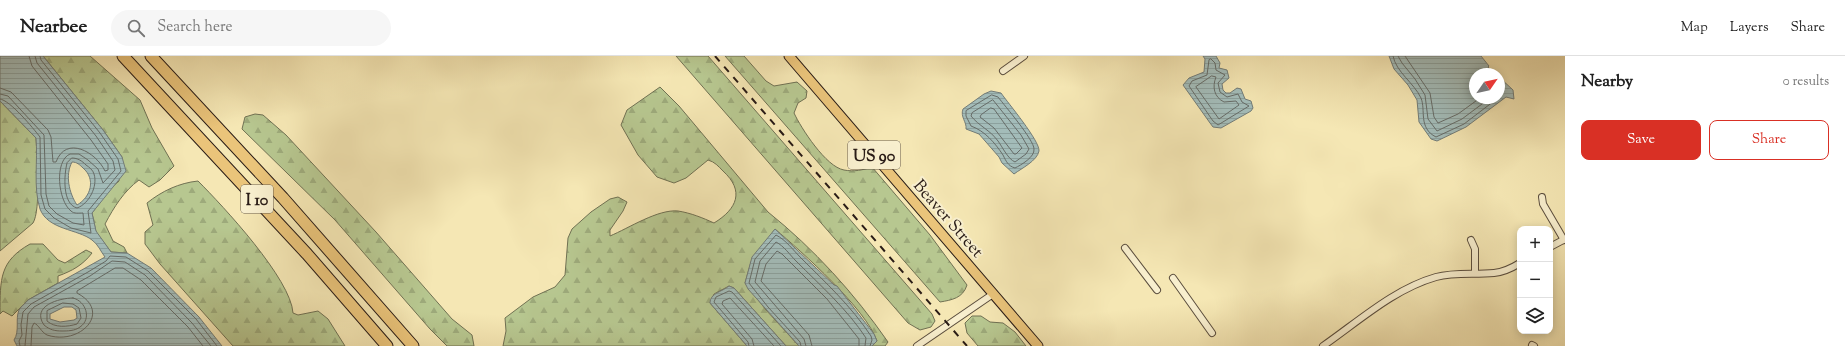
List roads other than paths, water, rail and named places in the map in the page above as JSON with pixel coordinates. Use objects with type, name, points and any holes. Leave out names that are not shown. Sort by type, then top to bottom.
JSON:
[{"type":"highway","name":"I 10","points":[[123,56],[307,254],[387,346]]},
{"type":"highway","name":"I 10","points":[[151,56],[283,198],[413,346]]},
{"type":"main road","name":"Beaver Street","points":[[789,56],[1038,346]]},
{"type":"street","points":[[1003,71],[1024,56]]},
{"type":"street","points":[[1542,197],[1543,204],[1564,239],[1553,245]]},
{"type":"street","points":[[1471,240],[1475,249],[1475,273]]},
{"type":"street","points":[[1125,248],[1157,290]]},
{"type":"street","points":[[1324,346],[1398,294],[1417,284],[1438,277],[1475,273],[1494,273],[1507,270],[1517,265]]},
{"type":"street","points":[[1173,278],[1212,333]]},
{"type":"street","points":[[917,346],[993,294]]},
{"type":"water","points":[[0,56],[43,56],[103,130],[122,157],[126,171],[92,213],[96,231],[111,252],[127,253],[151,268],[199,317],[222,346],[17,346],[14,340],[17,333],[18,314],[20,309],[28,300],[105,257],[92,240],[86,236],[56,225],[44,216],[38,201],[36,183],[36,138],[0,101]],"holes":[[[72,162],[78,164],[87,172],[91,182],[86,197],[77,205],[70,190],[68,178]],[[64,307],[72,307],[76,310],[77,318],[74,320],[60,322],[50,319],[50,314]]]},
{"type":"water","points":[[1203,56],[1216,56],[1220,63],[1219,68],[1227,70],[1229,78],[1222,84],[1223,90],[1226,93],[1230,93],[1237,88],[1241,89],[1245,99],[1251,101],[1253,108],[1251,111],[1221,128],[1213,127],[1183,85],[1189,78],[1204,72],[1205,59]]},
{"type":"water","points":[[1389,56],[1481,56],[1489,66],[1489,68],[1469,68],[1469,104],[1497,104],[1466,127],[1437,141],[1431,139],[1419,122],[1417,100],[1408,85],[1394,69]]},
{"type":"water","points":[[1505,83],[1513,90],[1514,99],[1505,98]]},
{"type":"water","points":[[991,91],[1001,93],[1029,131],[1038,146],[1038,155],[1029,164],[1014,174],[1002,163],[999,157],[979,134],[966,129],[966,124],[962,115],[963,109],[984,94]]},
{"type":"water","points":[[775,229],[834,285],[837,286],[874,334],[877,341],[872,346],[799,346],[748,289],[745,283],[752,257]]},
{"type":"water","points":[[729,286],[734,288],[786,346],[747,346],[710,303],[714,295]]},
{"type":"railway","points":[[715,56],[967,346]]}]
